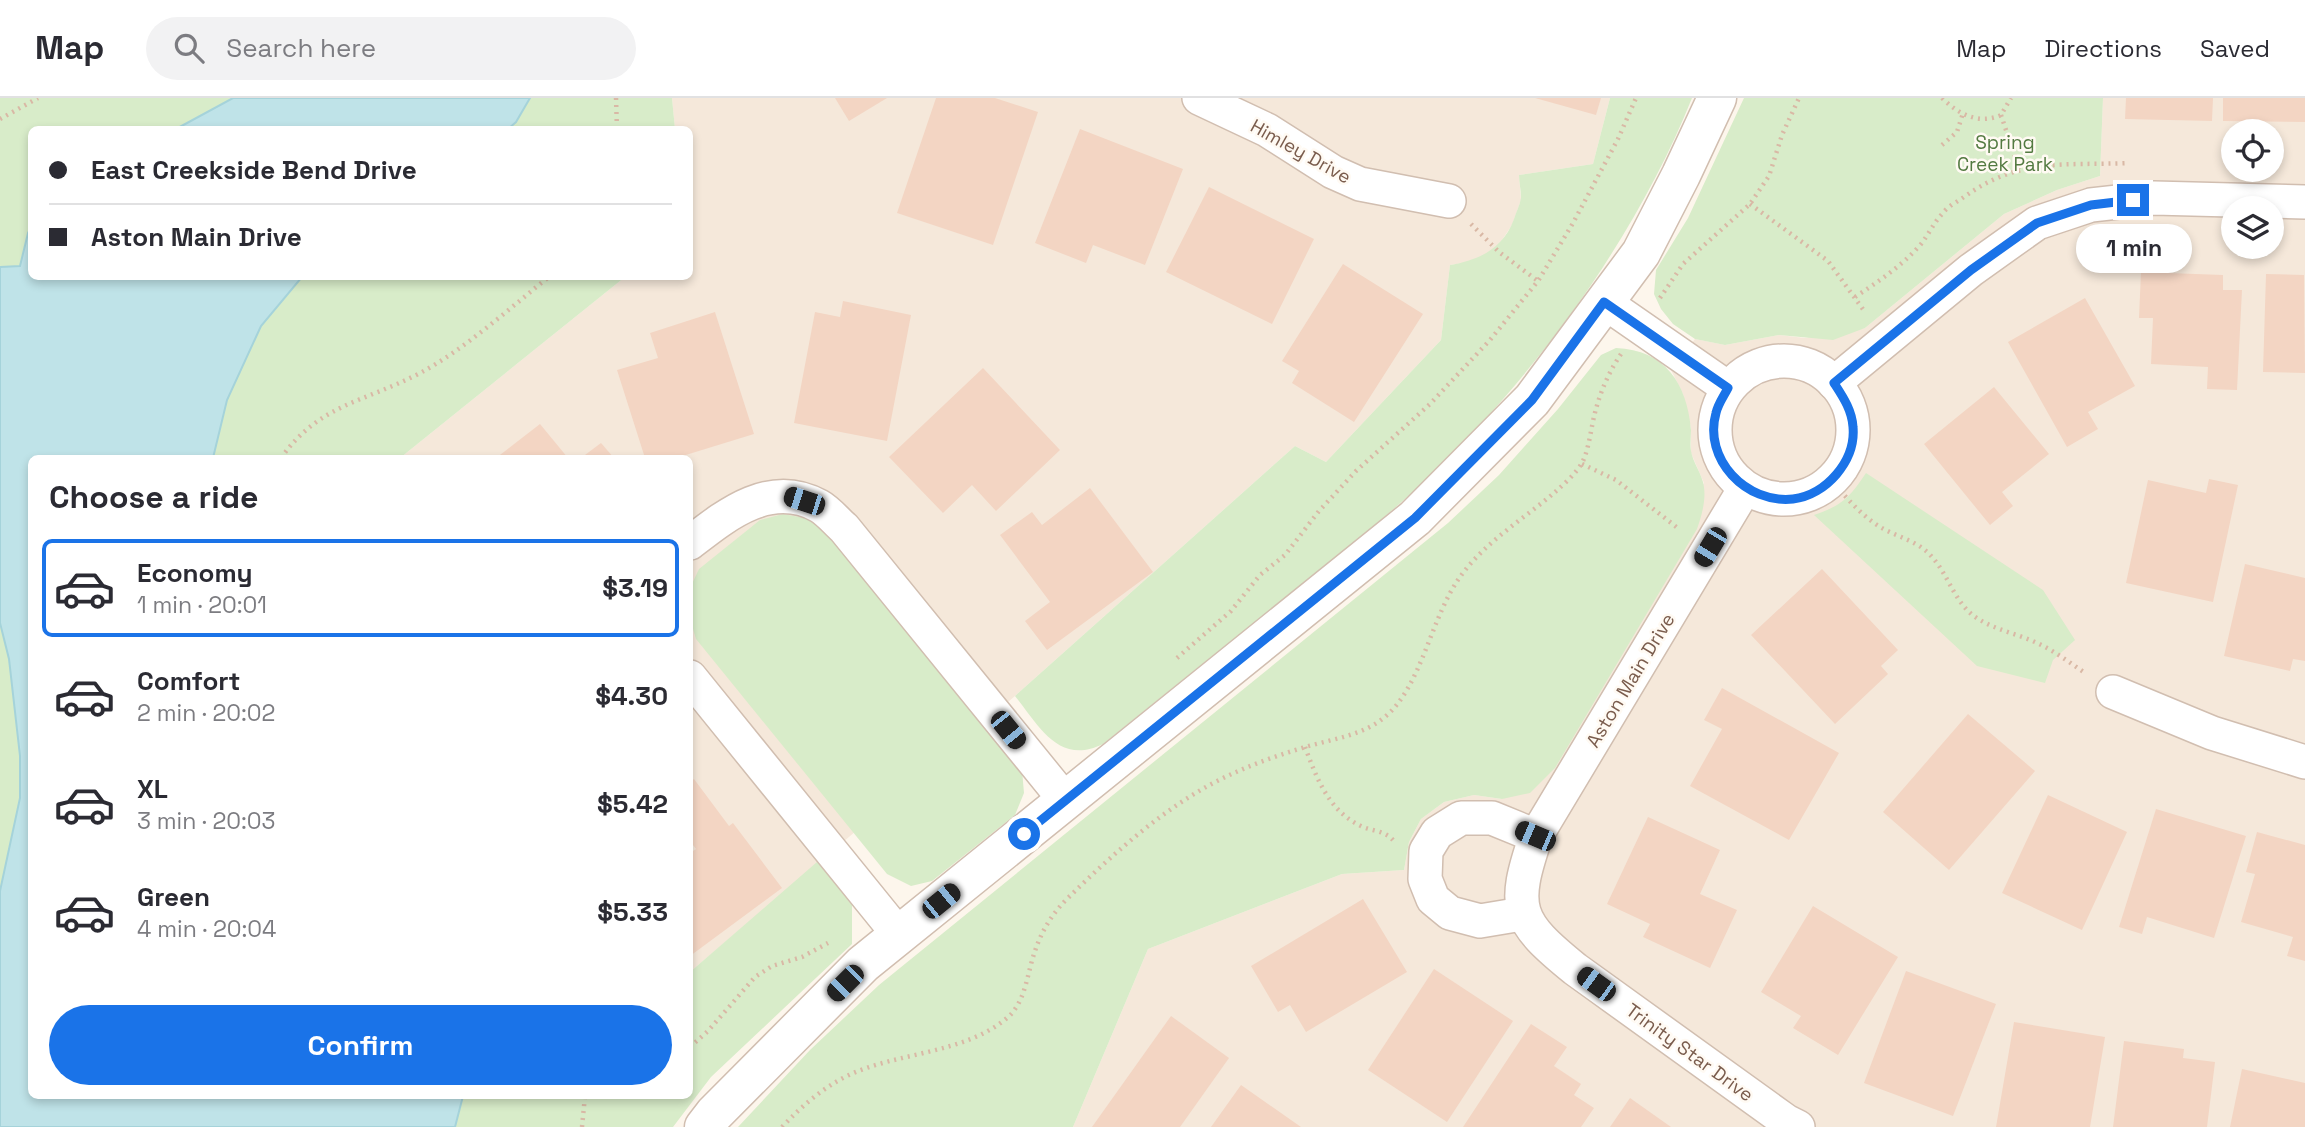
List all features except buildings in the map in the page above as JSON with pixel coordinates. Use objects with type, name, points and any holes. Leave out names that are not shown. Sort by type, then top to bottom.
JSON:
[{"type":"street","name":"Himley Drive","points":[[1199,98],[1267,130],[1333,172],[1360,184],[1448,201]]},
{"type":"street","points":[[704,1127],[863,964],[1415,518],[1532,400],[1641,253],[1717,98]]},
{"type":"street","points":[[1834,383],[1971,270],[2037,223],[2091,205],[2154,198],[2305,202]]},
{"type":"street","points":[[1604,302],[1728,388]]},
{"type":"street","points":[[1780,361],[1810,366],[1834,383],[1848,404],[1853,428],[1849,453],[1837,475],[1817,491],[1793,499],[1768,498],[1745,488],[1725,468],[1715,442],[1716,413],[1728,388],[1751,369],[1780,361]]},
{"type":"street","name":"Aston Main Drive","points":[[1522,914],[1522,875],[1535,836],[1745,488]]},
{"type":"street","points":[[693,541],[732,511],[759,499],[789,496],[819,506],[844,528],[1065,800]]},
{"type":"street","points":[[693,681],[899,935]]},
{"type":"street","points":[[2113,692],[2212,733],[2305,762]]},
{"type":"street","points":[[1522,914],[1480,921],[1450,914],[1433,898],[1424,879],[1426,851],[1437,833],[1461,818],[1492,818],[1535,836]]},
{"type":"street","name":"Trinity Star Drive","points":[[1522,914],[1542,942],[1575,968],[1798,1127]]},
{"type":"path","points":[[0,119],[38,98]]},
{"type":"path","points":[[616,98],[617,126]]},
{"type":"path","points":[[1175,660],[1231,611],[1260,575],[1285,555],[1356,471],[1430,404],[1490,340],[1538,281],[1573,223],[1618,139],[1636,98]]},
{"type":"path","points":[[782,1127],[825,1088],[851,1074],[964,1040],[993,1029],[1011,1015],[1022,996],[1045,925],[1068,897],[1153,822],[1196,793],[1231,774],[1305,747],[1360,732],[1387,715],[1407,691],[1440,613],[1459,578],[1482,550],[1555,492],[1582,464],[1596,407],[1612,366],[1684,264],[1750,204],[1769,176],[1782,135],[1799,98]]},
{"type":"path","points":[[1942,98],[1968,117],[1985,120],[2001,115],[2011,98]]},
{"type":"path","points":[[1942,145],[1956,132],[1963,113]]},
{"type":"path","points":[[2001,115],[2018,169]]},
{"type":"path","points":[[1448,201],[1499,252],[1538,281]]},
{"type":"path","points":[[1750,204],[1828,261],[1886,340]]},
{"type":"path","points":[[283,455],[315,421],[422,372],[477,334],[545,280]]},
{"type":"path","points":[[1582,464],[1616,480],[1679,529],[1710,547]]},
{"type":"path","points":[[1831,480],[1853,505],[1876,525],[1916,544],[1930,554],[1942,569],[1964,608],[1979,620],[2051,650],[2113,692]]},
{"type":"path","points":[[1305,747],[1325,793],[1344,816],[1362,827],[1390,836],[1397,846]]},
{"type":"path","points":[[693,1044],[708,1031],[754,977],[772,966],[802,957],[832,941]]},
{"type":"path","points":[[582,1127],[585,1099]]},
{"type":"shaded area","points":[[672,98],[1610,98],[1593,164],[1519,175],[1521,200],[1512,225],[1500,243],[1487,254],[1469,262],[1450,265],[1441,340],[1326,462],[1295,446],[1015,696],[693,969],[693,455],[404,455],[621,280],[693,280],[693,126],[675,126]]},
{"type":"shaded area","points":[[2103,98],[2305,98],[2305,1127],[1073,1127],[1148,949],[1342,874],[1404,870],[1409,842],[1421,819],[1444,802],[1474,795],[1502,799],[1704,483],[1691,453],[1691,428],[1683,394],[1671,370],[1695,339],[1725,345],[1779,335],[1805,338],[1865,328],[2004,214],[2057,190],[2100,176]]},
{"type":"green space","points":[[0,98],[233,98],[182,126],[28,126],[28,233],[20,266],[0,267]]},
{"type":"green space","points":[[530,98],[672,98],[675,126],[512,126]]},
{"type":"green space","points":[[1610,98],[1692,98],[1643,201],[1613,251],[1581,300],[1509,392],[1431,475],[1397,506],[1103,744],[1074,750],[1052,740],[1015,696],[1295,446],[1326,462],[1441,340],[1450,265],[1480,256],[1503,238],[1520,201],[1519,175],[1593,164]]},
{"type":"green space","name":"Spring Creek Park","points":[[1744,98],[2103,98],[2100,176],[2057,190],[2004,214],[1865,328],[1833,340],[1779,335],[1725,345],[1695,339],[1673,324],[1661,309],[1654,294],[1656,270],[1688,218]]},
{"type":"green space","points":[[299,280],[621,280],[404,455],[214,455],[227,400],[261,326]]},
{"type":"green space","points":[[1616,348],[1648,355],[1660,362],[1678,384],[1689,413],[1692,455],[1703,482],[1703,506],[1697,529],[1555,768],[1530,793],[1502,799],[1474,795],[1444,802],[1421,819],[1409,842],[1404,870],[1342,874],[1148,949],[1073,1127],[738,1127],[810,1050],[879,985],[1448,523],[1499,475],[1558,409],[1601,355]]},
{"type":"green space","points":[[1866,473],[2043,590],[2075,640],[2053,660],[2045,683],[1977,666],[1814,515],[1844,500]]},
{"type":"green space","points":[[783,514],[810,519],[830,534],[1022,770],[1024,793],[1015,815],[932,881],[911,886],[887,874],[696,639],[693,629],[693,582],[699,569],[760,520]]},
{"type":"green space","points":[[0,623],[9,659],[20,756],[20,798],[0,891]]},
{"type":"green space","points":[[817,862],[852,898],[852,944],[711,1077],[673,1127],[455,1127],[462,1099],[693,1099],[693,969]]},
{"type":"water","points":[[233,98],[530,98],[511,126],[182,126]]},
{"type":"water","points":[[28,233],[28,280],[299,280],[261,326],[227,400],[214,455],[28,455],[28,1099],[462,1099],[455,1127],[0,1127],[0,891],[20,798],[20,756],[9,659],[0,623],[0,267],[20,266]]},
{"type":"route","points":[[1024,834],[1415,518],[1532,400],[1604,302],[1728,388],[1716,413],[1715,442],[1725,468],[1745,488],[1768,498],[1793,499],[1817,491],[1837,475],[1849,453],[1853,428],[1848,404],[1834,383],[1971,270],[2037,223],[2091,205],[2133,200]]}]
